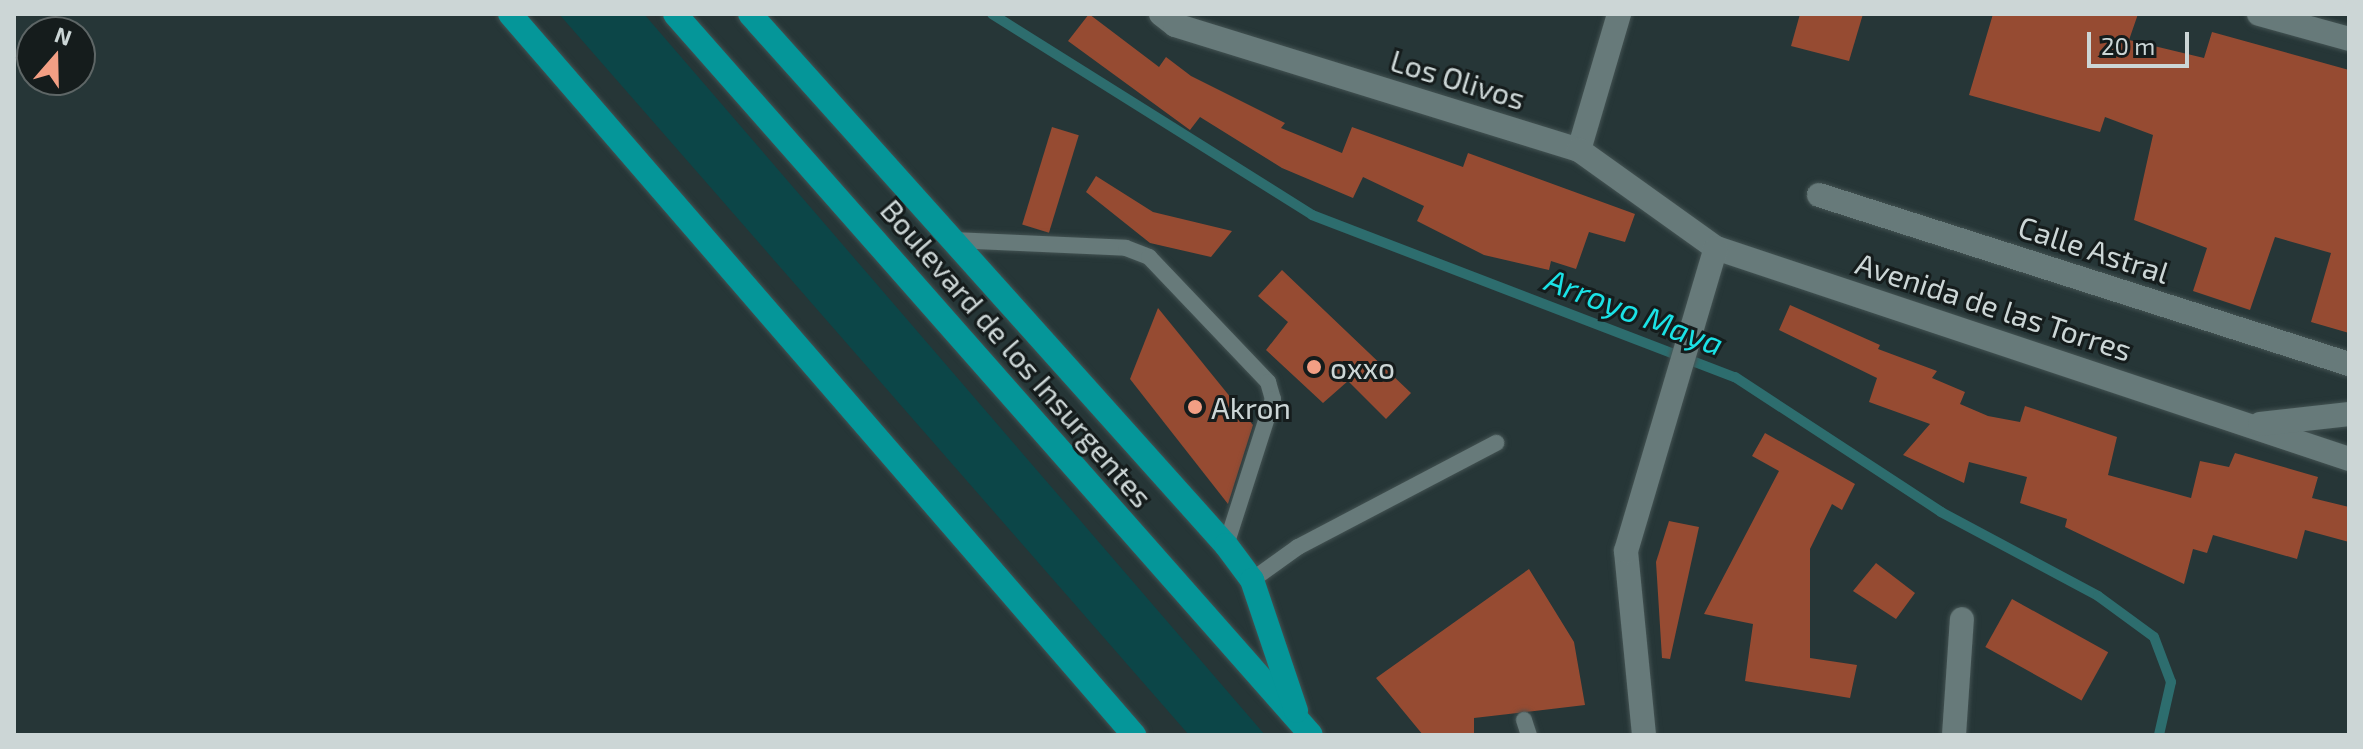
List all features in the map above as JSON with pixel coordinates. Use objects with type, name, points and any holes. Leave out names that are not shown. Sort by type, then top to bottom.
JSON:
[{"type":"highway","points":[[510,14],[1134,735]]},
{"type":"highway","name":"Boulevard de los Insurgentes","points":[[675,14],[1305,728]]},
{"type":"highway","points":[[750,14],[1226,545],[1252,580],[1305,728]]},
{"type":"street","name":"Los Olivos","points":[[1161,14],[1175,25],[1579,150],[1716,248]]},
{"type":"street","points":[[1579,150],[1619,14]]},
{"type":"street","points":[[2259,14],[2349,39]]},
{"type":"street","name":"Calle Astral","points":[[1819,195],[2349,364]]},
{"type":"street","points":[[1644,735],[1626,551],[1669,394],[1716,248]]},
{"type":"street","name":"Avenida de las Torres","points":[[1716,248],[2349,459]]},
{"type":"street","name":"Avenida de las Torres","points":[[2252,425],[2349,414]]},
{"type":"street","points":[[1954,735],[1962,619]]},
{"type":"lane","points":[[953,240],[1126,248],[1149,257],[1268,382],[1273,399],[1226,545]]},
{"type":"lane","points":[[1252,580],[1298,547],[1496,443]]},
{"type":"shaded area","points":[[559,14],[644,14],[1265,735],[1189,735]]},
{"type":"building","points":[[1089,14],[1159,67],[1166,57],[1191,76],[1285,123],[1281,128],[1342,153],[1352,127],[1463,167],[1468,153],[1635,214],[1625,242],[1589,232],[1576,269],[1551,261],[1549,270],[1484,255],[1417,221],[1424,206],[1363,177],[1353,198],[1282,168],[1200,117],[1190,130],[1068,41]]},
{"type":"building","points":[[1800,14],[1863,14],[1849,61],[1791,46]]},
{"type":"building","points":[[1993,14],[2138,14],[2129,40],[2204,58],[2212,32],[2349,70],[2349,333],[2311,322],[2331,253],[2275,237],[2250,310],[2193,291],[2207,248],[2134,220],[2153,135],[2105,117],[2100,132],[1969,95]]},
{"type":"building","points":[[1052,127],[1079,135],[1049,233],[1022,225]]},
{"type":"building","points":[[1096,176],[1153,212],[1232,231],[1211,257],[1150,243],[1086,192]]},
{"type":"building","points":[[1282,270],[1411,393],[1386,419],[1348,381],[1323,403],[1266,350],[1288,322],[1258,296]]},
{"type":"building","points":[[1790,305],[1880,345],[1878,349],[1937,371],[1932,378],[1965,392],[1960,404],[1988,416],[2020,422],[2025,406],[2117,437],[2108,475],[2191,498],[2200,461],[2229,467],[2235,453],[2318,477],[2312,498],[2349,507],[2349,542],[2305,530],[2297,559],[2213,535],[2207,553],[2193,549],[2184,584],[2065,527],[2067,519],[2020,503],[2027,477],[1969,462],[1964,483],[1903,455],[1930,424],[1869,402],[1877,378],[1779,330]]},
{"type":"building","name":"Akron","points":[[1158,308],[1253,425],[1228,504],[1130,379]]},
{"type":"building","points":[[1765,433],[1855,484],[1842,510],[1832,504],[1810,549],[1810,658],[1857,665],[1850,698],[1745,681],[1753,624],[1704,614],[1779,471],[1752,456]]},
{"type":"building","points":[[1669,521],[1699,527],[1670,659],[1662,658],[1656,562]]},
{"type":"building","points":[[1876,563],[1915,593],[1896,619],[1853,591]]},
{"type":"building","points":[[1529,569],[1574,642],[1585,705],[1474,718],[1474,735],[1423,735],[1376,678]]},
{"type":"building","points":[[2012,599],[2108,652],[2082,700],[1985,647]]},
{"type":"waterway","name":"Arroyo Maya","points":[[992,14],[1312,215],[1735,377],[1941,512],[2098,596],[2154,637],[2171,682],[2159,735]]},
{"type":"place","name":"oxxo","points":[[1314,367]]},
{"type":"place","name":"Akron","points":[[1195,407]]}]
